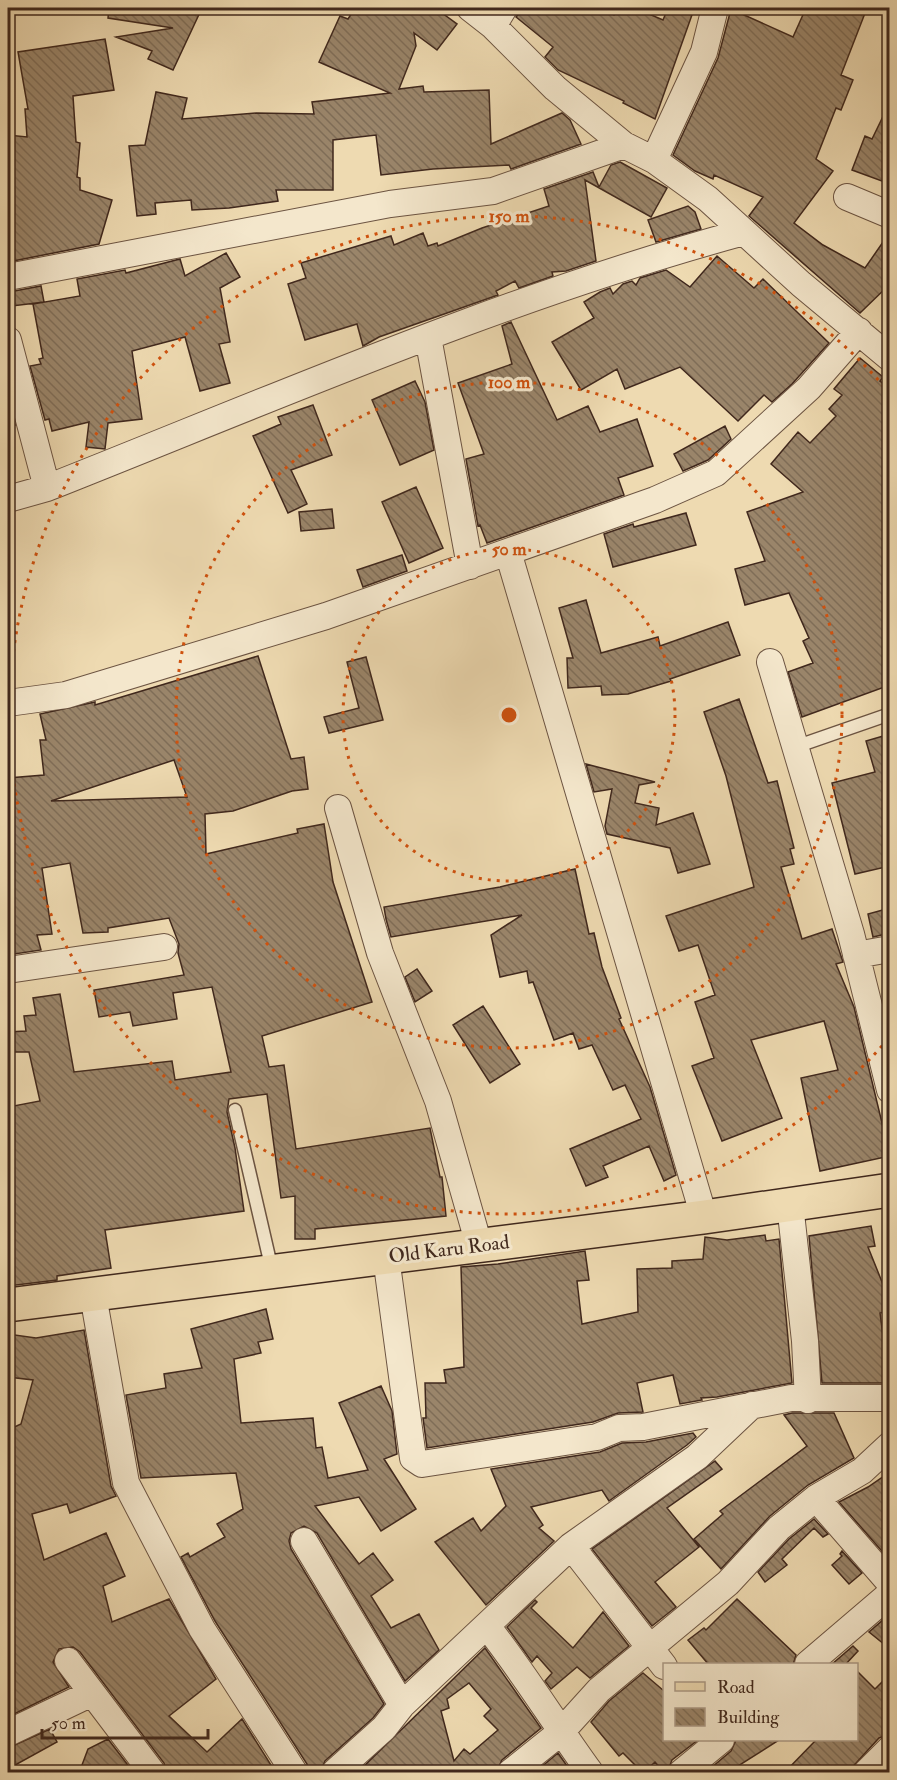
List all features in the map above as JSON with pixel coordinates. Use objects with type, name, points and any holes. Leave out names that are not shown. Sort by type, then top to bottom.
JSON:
[{"type":"main road","name":"Old Karu Road","points":[[8,1305],[704,1217],[890,1190]]},
{"type":"street","points":[[470,8],[499,17],[555,88],[624,145],[654,160],[708,199],[801,284],[890,358]]},
{"type":"street","points":[[654,160],[704,52],[715,8]]},
{"type":"street","points":[[8,277],[390,204],[493,191],[624,145]]},
{"type":"street","points":[[847,197],[890,215]]},
{"type":"street","points":[[8,499],[48,488],[428,337],[653,257],[744,232]]},
{"type":"street","points":[[8,703],[66,695],[326,616],[655,500],[716,473],[809,388],[859,331]]},
{"type":"street","points":[[428,337],[470,566]]},
{"type":"street","points":[[8,340],[48,488]]},
{"type":"street","points":[[508,552],[704,1217]]},
{"type":"street","points":[[770,662],[856,955],[890,1090]]},
{"type":"street","points":[[338,808],[380,952],[438,1101],[479,1245]]},
{"type":"street","points":[[8,970],[164,947]]},
{"type":"street","points":[[856,955],[890,949]]},
{"type":"street","points":[[790,1204],[805,1341],[808,1400]]},
{"type":"street","points":[[386,1257],[413,1458],[422,1464],[597,1437],[619,1428],[643,1426],[791,1398],[808,1400],[890,1398]]},
{"type":"street","points":[[93,1294],[126,1483],[202,1629],[294,1773]]},
{"type":"street","points":[[335,1773],[384,1728],[402,1705],[571,1546],[697,1456],[753,1405]]},
{"type":"street","points":[[511,1773],[561,1732],[599,1690],[658,1658],[779,1528],[816,1498],[862,1471],[890,1445]]},
{"type":"street","points":[[816,1498],[890,1583]]},
{"type":"street","points":[[304,1541],[402,1705]]},
{"type":"street","points":[[571,1546],[658,1658]]},
{"type":"street","points":[[810,1663],[890,1594]]},
{"type":"street","points":[[487,1626],[526,1676],[590,1773]]},
{"type":"street","points":[[68,1661],[152,1773]]},
{"type":"street","points":[[8,1733],[92,1693]]},
{"type":"street","points":[[682,1773],[719,1741]]},
{"type":"street","points":[[867,1773],[890,1749]]},
{"type":"lane","points":[[795,747],[890,714]]},
{"type":"lane","points":[[235,1110],[272,1271]]},
{"type":"building","points":[[109,8],[202,8],[173,70],[148,59],[152,51],[116,37],[173,28],[108,18]]},
{"type":"building","points":[[355,8],[435,8],[457,24],[437,50],[414,33],[416,46],[399,89],[423,86],[424,92],[489,90],[491,144],[562,113],[570,120],[581,144],[511,169],[509,165],[433,169],[381,175],[376,135],[333,140],[333,190],[276,190],[278,201],[229,208],[192,210],[191,200],[155,203],[156,214],[137,216],[129,146],[145,145],[156,92],[187,98],[182,119],[256,113],[314,114],[312,102],[390,93],[319,62],[340,16],[348,19]]},
{"type":"building","points":[[524,8],[601,8],[614,15],[617,8],[635,8],[663,20],[668,8],[693,12],[655,119],[623,103],[624,101],[558,70],[545,57],[553,47],[516,17]]},
{"type":"building","points":[[806,8],[867,8],[841,75],[853,80],[841,110],[836,108],[816,159],[833,171],[794,223],[823,245],[865,268],[890,232],[890,284],[860,313],[749,216],[763,197],[714,175],[713,179],[695,171],[673,155],[718,58],[731,9],[793,37]]},
{"type":"building","points":[[105,39],[114,90],[73,96],[76,142],[80,143],[77,177],[80,178],[80,190],[112,200],[99,244],[8,262],[8,135],[27,137],[25,109],[28,109],[18,52]]},
{"type":"building","points":[[890,102],[890,184],[852,170],[865,136],[872,139]]},
{"type":"building","points":[[620,162],[667,188],[651,217],[585,180],[596,261],[566,271],[552,272],[553,276],[519,288],[515,281],[496,291],[498,295],[379,337],[363,346],[357,324],[305,340],[288,284],[306,278],[301,263],[391,236],[394,245],[423,233],[428,246],[437,243],[438,246],[482,228],[549,206],[544,189],[593,172],[599,187],[611,165]]},
{"type":"building","points":[[688,206],[695,212],[701,229],[656,242],[648,220]]},
{"type":"building","points":[[226,253],[240,277],[220,288],[230,342],[219,344],[230,383],[200,391],[185,337],[132,351],[142,419],[108,423],[105,449],[86,447],[89,422],[52,431],[49,419],[45,420],[30,366],[41,364],[39,359],[43,358],[33,304],[80,296],[77,279],[125,270],[126,273],[180,259],[185,276]]},
{"type":"building","points":[[717,256],[754,288],[763,279],[829,343],[792,384],[772,402],[764,395],[738,421],[680,367],[625,389],[617,369],[581,390],[552,342],[594,318],[584,302],[610,288],[613,294],[623,284],[632,281],[636,285],[640,278],[666,270],[690,287]]},
{"type":"building","points":[[41,286],[44,302],[12,306],[9,292]]},
{"type":"building","points":[[511,322],[557,420],[588,406],[600,432],[637,419],[653,466],[618,478],[624,495],[487,543],[480,525],[478,526],[466,459],[484,454],[458,383],[512,364],[502,326]]},
{"type":"building","points":[[860,358],[883,377],[880,381],[890,389],[890,685],[802,717],[788,672],[813,663],[803,641],[809,638],[789,593],[745,605],[735,569],[765,561],[747,512],[803,492],[771,464],[798,432],[810,443],[836,416],[829,409],[842,395],[834,389]]},
{"type":"building","points":[[415,381],[425,402],[434,450],[400,465],[372,400]]},
{"type":"building","points":[[8,397],[15,425],[8,427]]},
{"type":"building","points":[[313,405],[332,455],[291,470],[307,504],[288,513],[253,436],[281,424],[278,417]]},
{"type":"building","points":[[725,426],[731,439],[708,460],[683,471],[674,454]]},
{"type":"building","points":[[416,487],[443,548],[409,563],[382,502]]},
{"type":"building","points":[[332,509],[334,528],[301,531],[299,512]]},
{"type":"building","points":[[686,513],[696,545],[613,567],[604,534],[633,524],[634,527]]},
{"type":"building","points":[[402,555],[407,571],[363,587],[357,570]]},
{"type":"building","points":[[586,600],[601,653],[658,637],[660,646],[728,622],[740,655],[670,679],[671,681],[628,694],[602,695],[601,686],[568,688],[567,658],[573,658],[559,608]]},
{"type":"building","points":[[258,656],[291,759],[304,757],[308,789],[292,791],[233,811],[205,814],[206,854],[298,833],[297,829],[324,824],[333,882],[372,1002],[262,1036],[269,1067],[284,1065],[296,1149],[430,1128],[440,1177],[442,1177],[446,1216],[315,1229],[315,1239],[295,1239],[295,1196],[281,1198],[267,1094],[229,1099],[227,1112],[244,1211],[105,1230],[111,1268],[57,1276],[57,1280],[8,1286],[8,1107],[40,1101],[29,1052],[8,1052],[8,1032],[26,1031],[24,1016],[36,1015],[33,998],[60,994],[74,1072],[172,1061],[175,1080],[231,1072],[212,987],[173,993],[177,1019],[133,1026],[130,1012],[99,1017],[94,990],[184,975],[178,953],[179,944],[169,918],[108,928],[108,932],[83,933],[70,863],[42,868],[52,934],[37,935],[41,950],[8,955],[8,778],[44,775],[40,740],[46,740],[40,714],[95,702],[95,705]],"holes":[[[174,760],[187,797],[51,801]]]},
{"type":"building","points":[[366,657],[383,720],[329,733],[324,717],[359,708],[347,662]]},
{"type":"building","points":[[739,699],[768,783],[777,781],[794,848],[790,849],[794,864],[781,867],[802,939],[832,929],[843,962],[836,964],[854,1007],[890,1156],[820,1171],[801,1078],[838,1070],[824,1021],[751,1040],[782,1118],[722,1141],[692,1066],[714,1058],[695,1002],[715,995],[698,945],[679,951],[666,916],[754,887],[726,776],[704,712]]},
{"type":"building","points":[[890,734],[890,866],[855,874],[832,783],[875,772],[866,741]]},
{"type":"building","points":[[586,764],[655,782],[639,785],[635,803],[659,808],[656,825],[693,813],[710,864],[678,873],[670,848],[607,834],[605,826],[612,789],[594,792]]},
{"type":"building","points":[[575,869],[589,934],[594,933],[602,967],[621,1018],[619,1019],[650,1087],[676,1175],[664,1181],[649,1146],[603,1166],[608,1177],[586,1186],[570,1149],[641,1119],[625,1085],[613,1090],[592,1045],[579,1049],[573,1033],[554,1040],[533,982],[529,983],[527,971],[500,977],[491,935],[522,915],[391,937],[384,907],[500,887]]},
{"type":"building","points":[[890,908],[890,933],[873,937],[868,914]]},
{"type":"building","points":[[417,969],[432,991],[415,1002],[405,977]]},
{"type":"building","points":[[483,1006],[520,1064],[490,1083],[453,1025]]},
{"type":"building","points":[[871,1226],[875,1246],[868,1247],[890,1302],[890,1311],[880,1313],[886,1358],[890,1358],[890,1383],[822,1383],[809,1236]]},
{"type":"building","points":[[765,1235],[766,1241],[779,1239],[792,1383],[701,1398],[702,1400],[680,1404],[673,1375],[637,1383],[643,1412],[618,1413],[593,1422],[427,1448],[423,1418],[426,1418],[425,1383],[446,1383],[444,1370],[464,1367],[461,1267],[585,1251],[589,1280],[577,1281],[582,1324],[638,1312],[637,1269],[672,1268],[672,1261],[703,1259],[705,1237],[727,1240]]},
{"type":"building","points":[[266,1309],[273,1339],[258,1342],[261,1353],[234,1359],[241,1423],[313,1418],[316,1448],[322,1447],[328,1478],[368,1470],[339,1403],[381,1386],[392,1411],[397,1454],[384,1459],[416,1509],[381,1531],[359,1497],[315,1506],[359,1564],[373,1553],[393,1580],[371,1596],[391,1628],[419,1614],[439,1650],[405,1681],[317,1533],[304,1526],[291,1533],[289,1541],[291,1549],[384,1704],[373,1718],[325,1761],[320,1773],[309,1773],[307,1764],[215,1621],[181,1557],[188,1553],[190,1557],[225,1537],[217,1524],[243,1509],[236,1473],[141,1478],[126,1395],[166,1388],[164,1374],[202,1368],[191,1329]]},
{"type":"building","points":[[84,1330],[111,1486],[116,1496],[70,1513],[67,1504],[32,1514],[44,1560],[106,1533],[125,1576],[103,1586],[112,1622],[169,1599],[216,1679],[169,1716],[207,1752],[242,1719],[276,1773],[167,1773],[164,1763],[80,1652],[73,1647],[59,1649],[53,1662],[69,1687],[8,1717],[8,1430],[21,1424],[33,1380],[8,1377],[8,1334],[36,1338]]},
{"type":"building","points":[[834,1413],[854,1458],[808,1485],[770,1516],[721,1569],[694,1539],[723,1514],[720,1511],[807,1446],[784,1415]]},
{"type":"building","points":[[693,1433],[696,1437],[687,1445],[609,1501],[602,1490],[531,1507],[543,1525],[539,1528],[554,1541],[486,1605],[435,1542],[473,1518],[481,1531],[506,1506],[491,1469],[600,1452],[622,1443],[646,1442]]},
{"type":"building","points":[[715,1461],[722,1469],[667,1508],[699,1547],[655,1582],[676,1607],[652,1626],[592,1549]]},
{"type":"building","points":[[890,1472],[890,1554],[887,1557],[839,1502]]},
{"type":"building","points":[[814,1519],[828,1534],[823,1537],[814,1528],[782,1559],[787,1565],[765,1582],[758,1572],[789,1539]]},
{"type":"building","points":[[842,1551],[862,1573],[849,1584],[832,1565],[842,1556],[840,1554]]},
{"type":"building","points":[[737,1599],[796,1655],[794,1663],[707,1663],[688,1640],[704,1628],[706,1630]]},
{"type":"building","points":[[535,1600],[537,1602],[531,1608],[573,1648],[603,1612],[629,1646],[590,1678],[577,1667],[551,1689],[545,1681],[552,1673],[537,1656],[532,1662],[507,1627]]},
{"type":"building","points":[[890,1614],[890,1649],[869,1632]]},
{"type":"building","points":[[853,1646],[858,1651],[847,1663],[833,1663]]},
{"type":"building","points":[[485,1648],[541,1728],[502,1760],[496,1773],[357,1773]],"holes":[[[469,1683],[491,1709],[484,1716],[498,1730],[470,1754],[464,1749],[454,1761],[441,1711],[449,1708],[447,1699]]]},
{"type":"building","points":[[858,1672],[875,1689],[890,1674],[890,1734],[879,1738],[847,1773],[784,1773],[815,1741],[858,1741]]},
{"type":"building","points":[[643,1673],[663,1690],[663,1741],[697,1741],[672,1760],[667,1773],[664,1773],[655,1762],[643,1773],[623,1753],[619,1756],[591,1722],[609,1701]]},
{"type":"building","points":[[50,1729],[57,1742],[8,1769],[8,1748]]},
{"type":"building","points":[[108,1739],[134,1773],[79,1773],[88,1749]]},
{"type":"building","points":[[736,1741],[777,1741],[727,1773],[705,1773],[731,1751]]},
{"type":"building","points":[[558,1753],[572,1773],[534,1773]]}]
